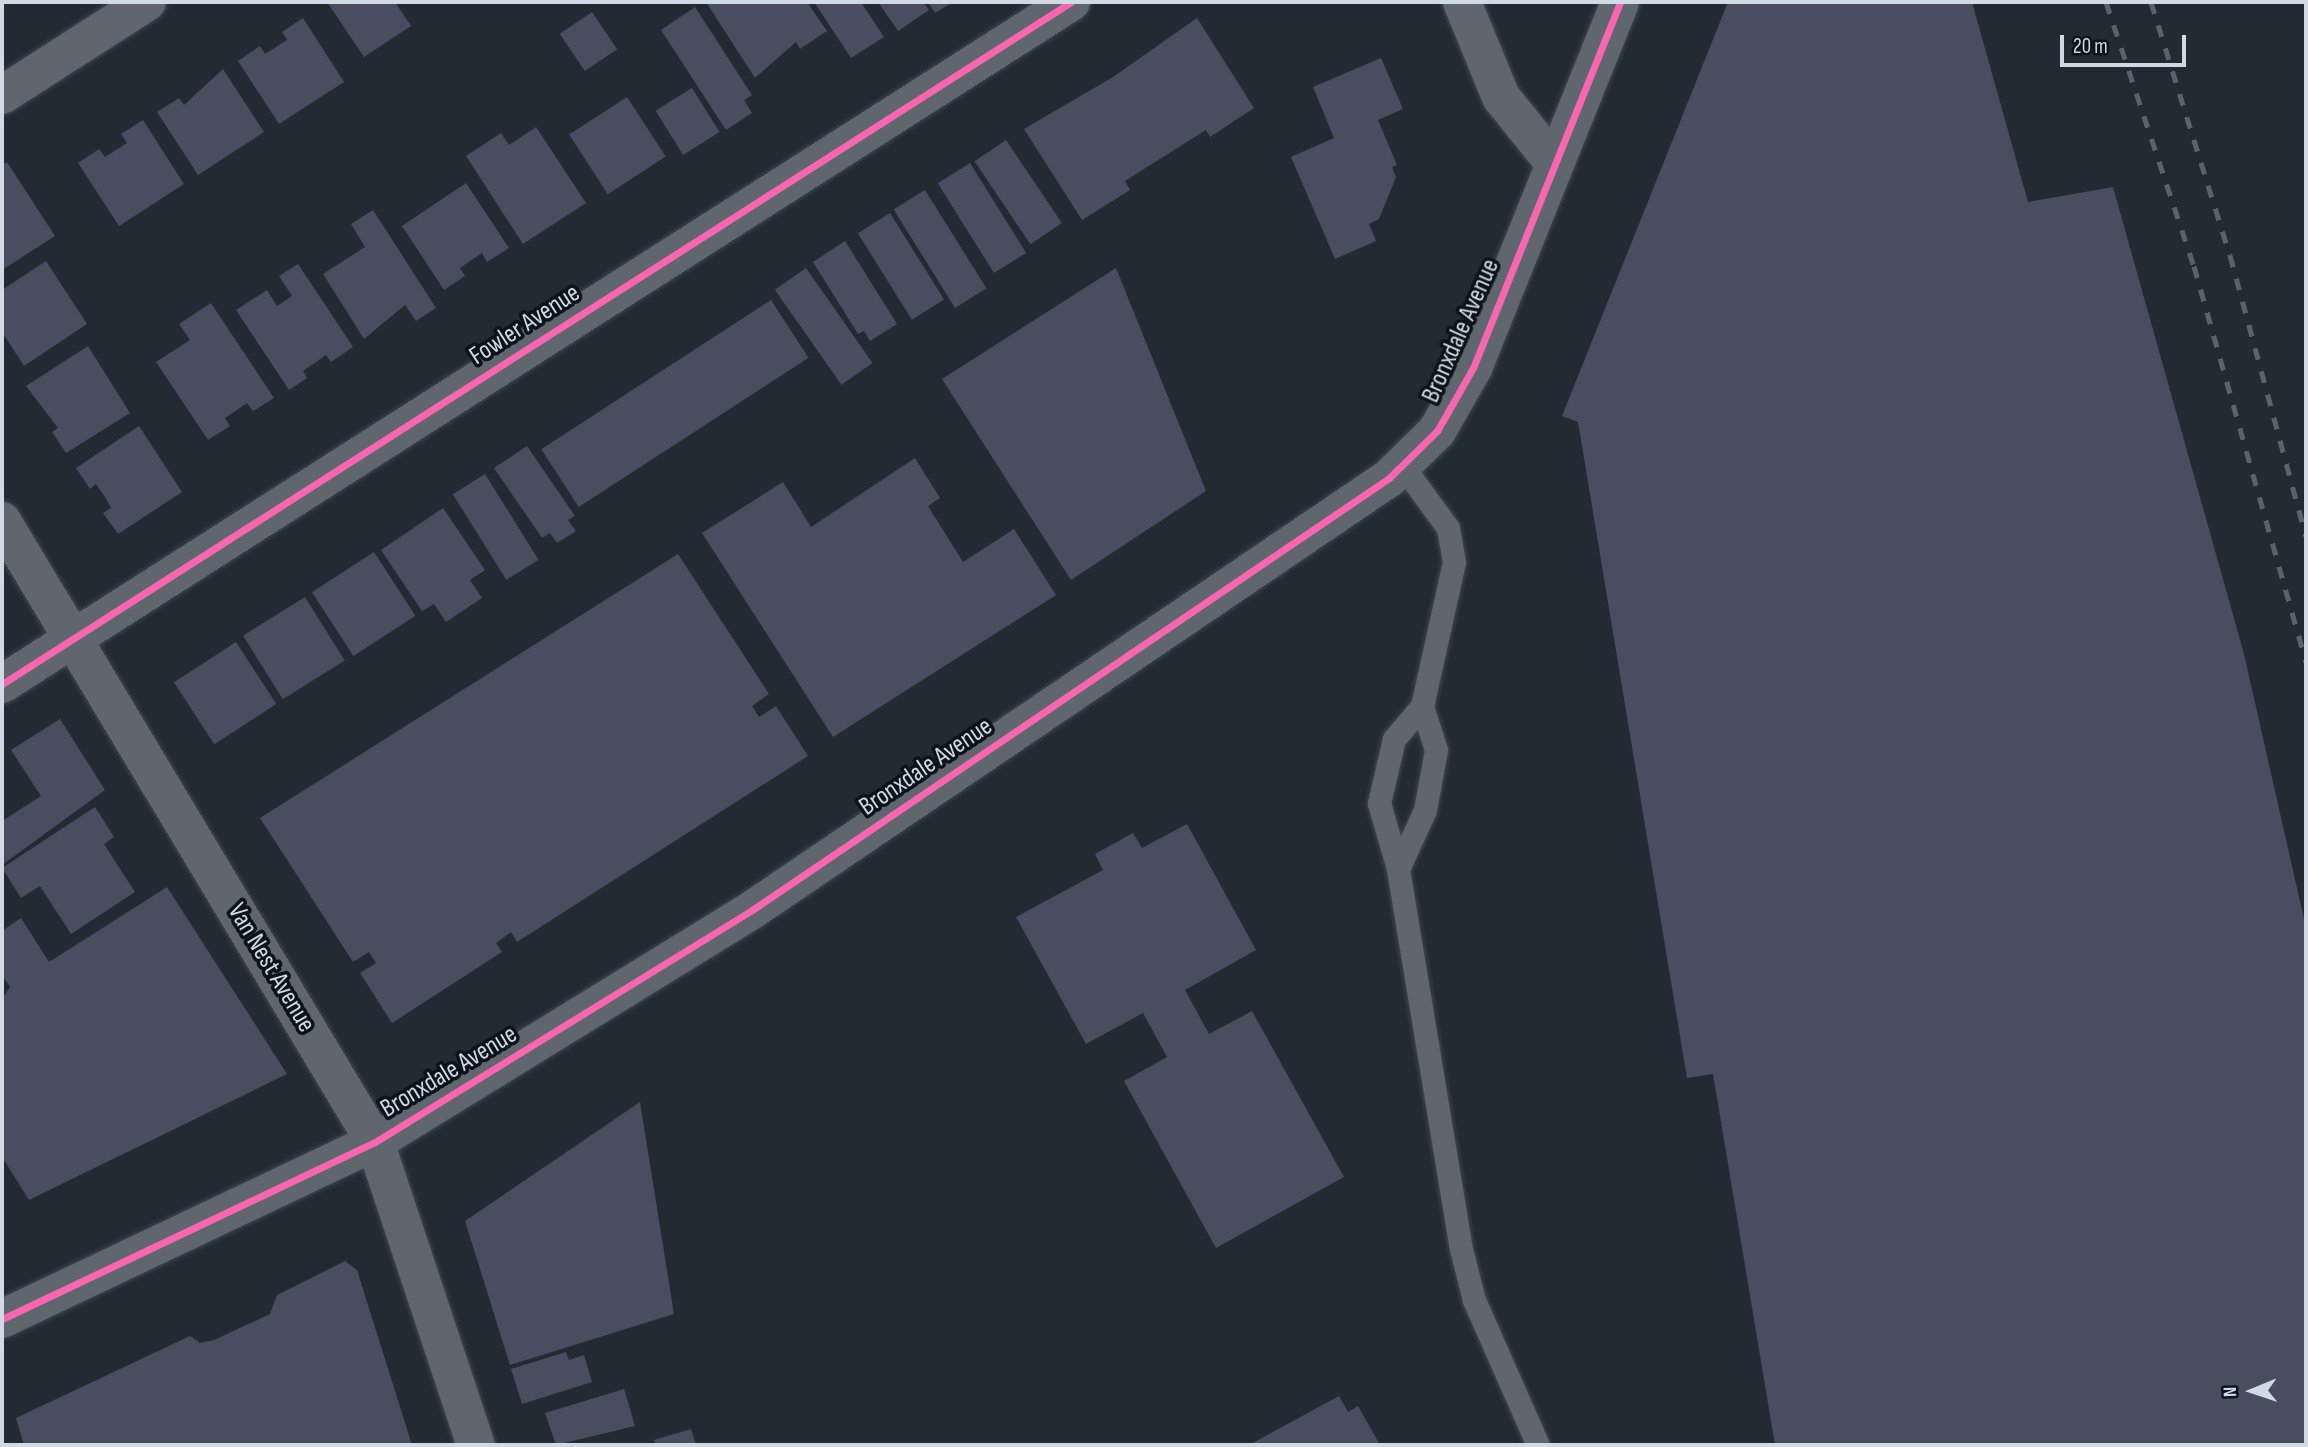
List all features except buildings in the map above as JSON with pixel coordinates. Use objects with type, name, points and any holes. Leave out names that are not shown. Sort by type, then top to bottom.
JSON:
[{"type":"street","points":[[2,94],[147,2]]},
{"type":"street","name":"Fowler Avenue","points":[[2,684],[1071,2]]},
{"type":"street","points":[[1462,2],[1501,97],[1554,163]]},
{"type":"street","name":"Bronxdale Avenue","points":[[2,1319],[375,1142],[752,910],[1402,465],[1437,431],[1457,400],[1620,2]]},
{"type":"street","name":"Van Nest Avenue","points":[[2,521],[75,637],[375,1142],[476,1445]]},
{"type":"lane","points":[[1402,465],[1454,543],[1454,562],[1422,706],[1394,739],[1379,803],[1398,869],[1460,1245],[1475,1300],[1538,1445]]},
{"type":"lane","points":[[1398,869],[1425,810],[1436,750],[1422,706]]},
{"type":"railway","points":[[2106,2],[2194,266],[2306,662]]},
{"type":"railway","points":[[2151,2],[2230,255],[2306,536]]},
{"type":"cycle path","points":[[2,684],[1071,2]]},
{"type":"cycle path","points":[[2,1319],[375,1142],[752,910],[1389,478],[1437,431],[1473,368],[1620,2]]}]
